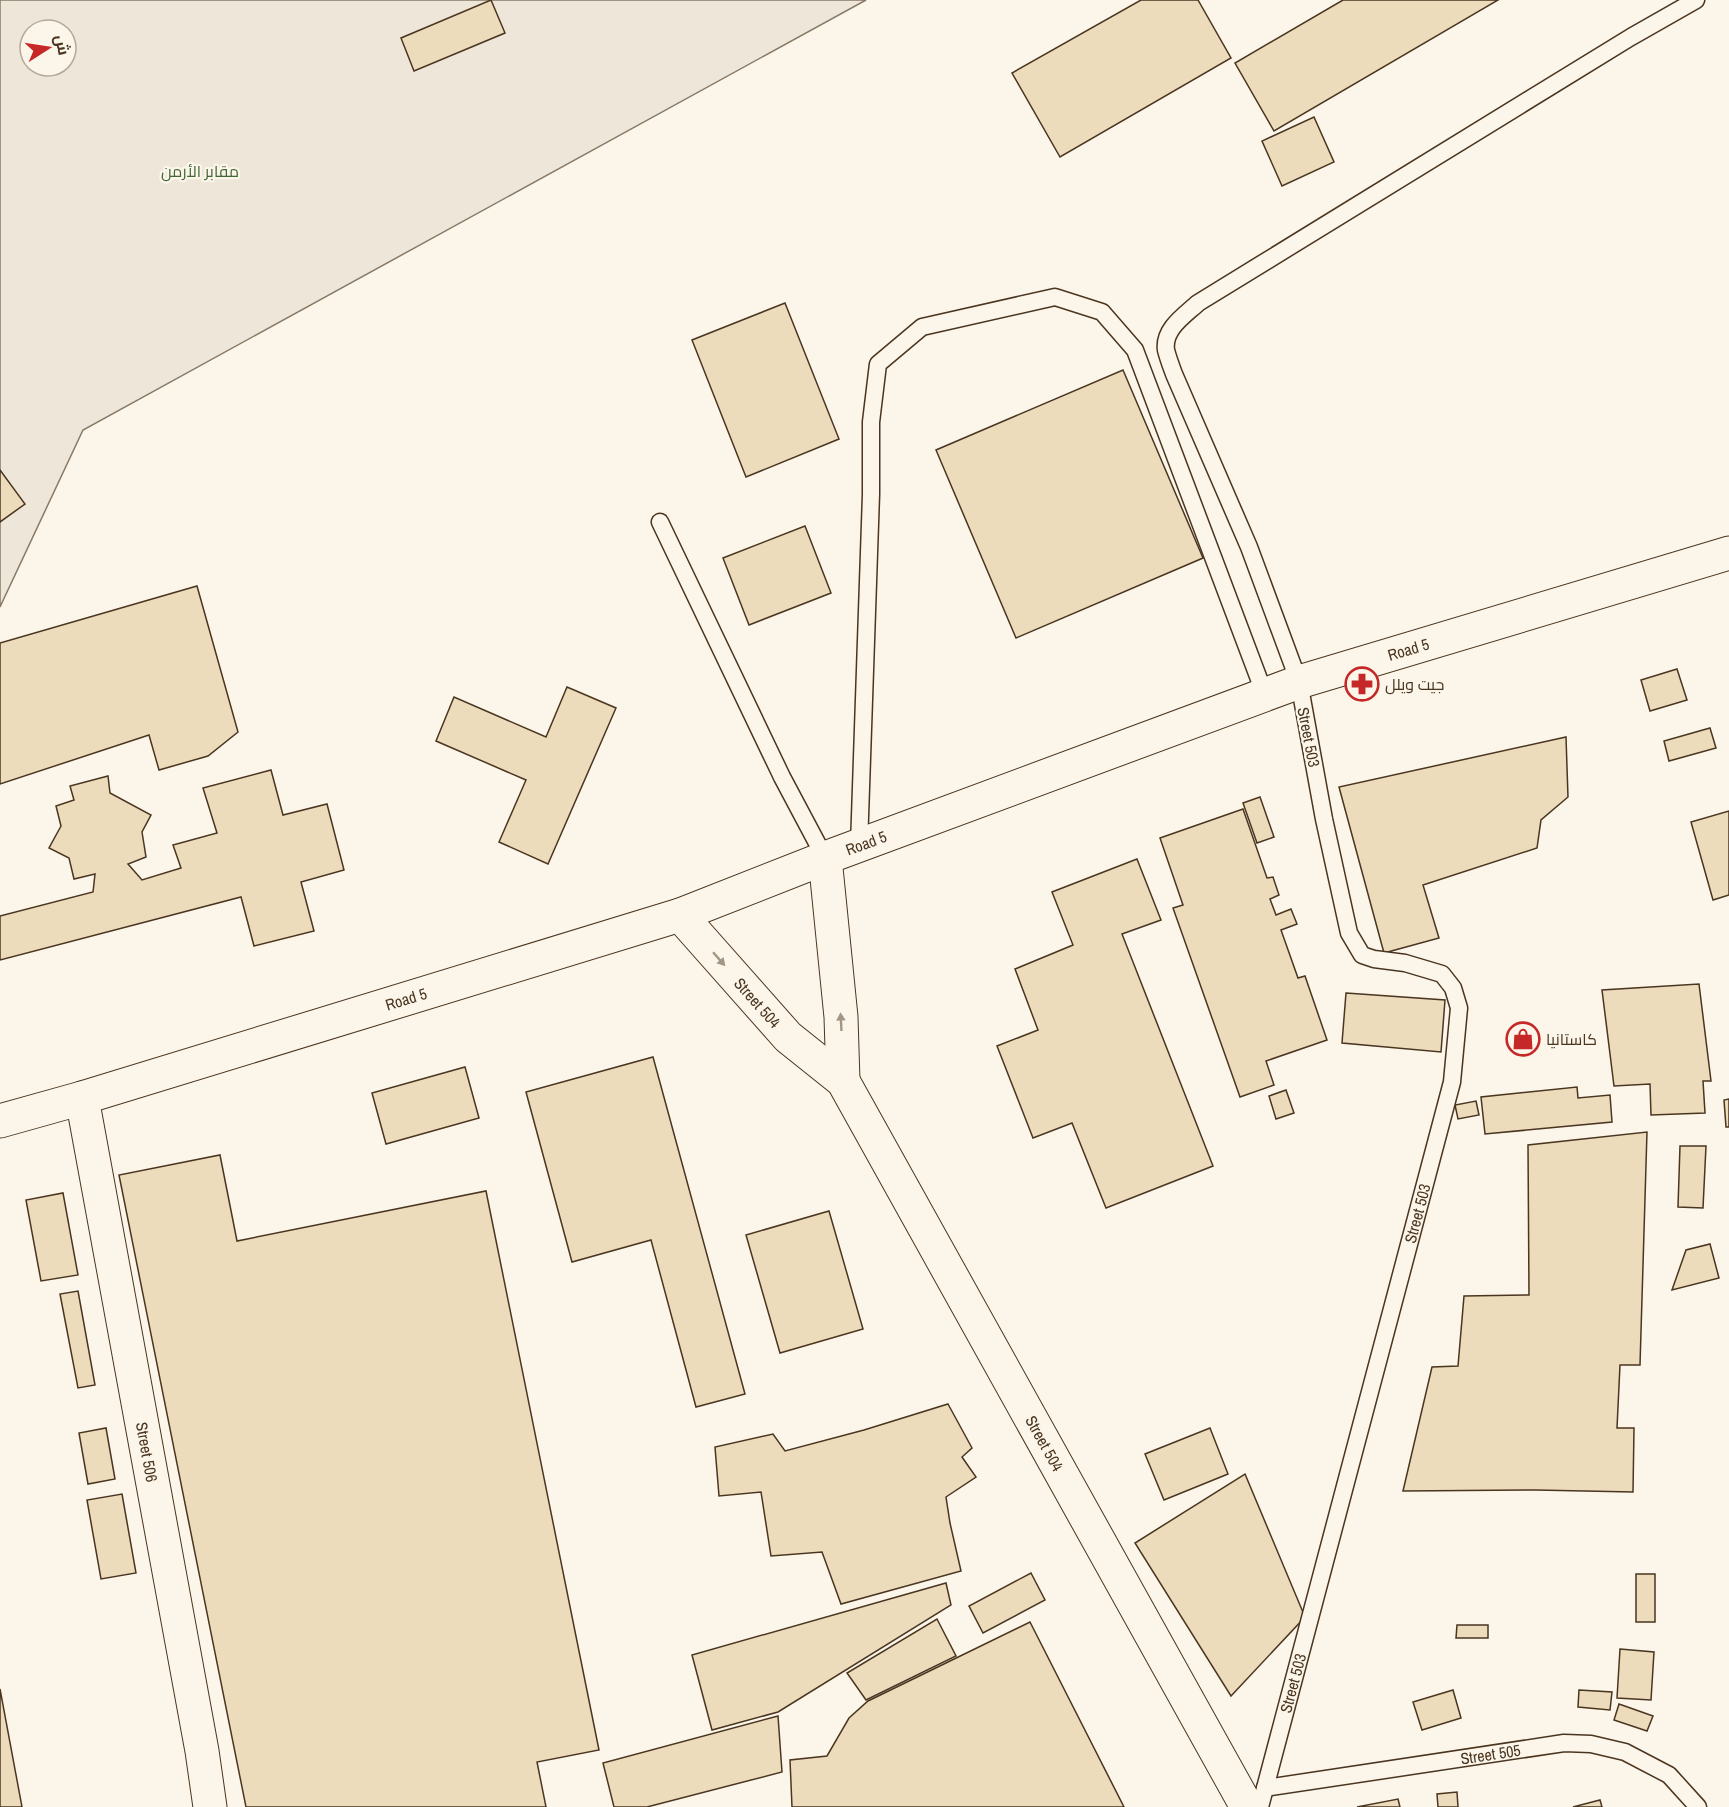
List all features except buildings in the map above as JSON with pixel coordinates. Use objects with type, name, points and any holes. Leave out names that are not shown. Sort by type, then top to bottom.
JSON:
[{"type":"street","name":"Road 5","points":[[0,1121],[680,915],[825,858],[1299,682],[1729,553]]},
{"type":"street","name":"Street 504","points":[[825,858],[841,1017],[843,1081]]},
{"type":"street","name":"Street 504","points":[[680,915],[788,1037],[843,1081],[1256,1798]]},
{"type":"street","name":"Street 506","points":[[82,1098],[202,1751],[210,1807]]},
{"type":"lane","points":[[1299,682],[1249,547],[1174,374],[1166,348],[1169,332],[1179,319],[1198,303],[1695,0]]},
{"type":"lane","points":[[859,846],[871,506],[871,422],[878,364],[922,327],[1055,297],[1102,312],[1135,350],[1265,695]]},
{"type":"lane","points":[[660,522],[782,777],[825,858]]},
{"type":"lane","name":"Street 503","points":[[1260,1807],[1256,1798],[1452,1082],[1459,1008],[1453,988],[1442,974],[1405,963],[1362,956],[1348,933],[1299,682]]},
{"type":"lane","name":"Street 505","points":[[1256,1798],[1564,1743],[1591,1744],[1625,1752],[1669,1775],[1698,1807]]},
{"type":"green space","name":"مقابر الأرمن","points":[[0,0],[866,0],[83,430],[0,607]]},
{"type":"place","name":"جيت ويلل","points":[[1362,684]]},
{"type":"place","name":"كاستانيا","points":[[1523,1039]]}]
